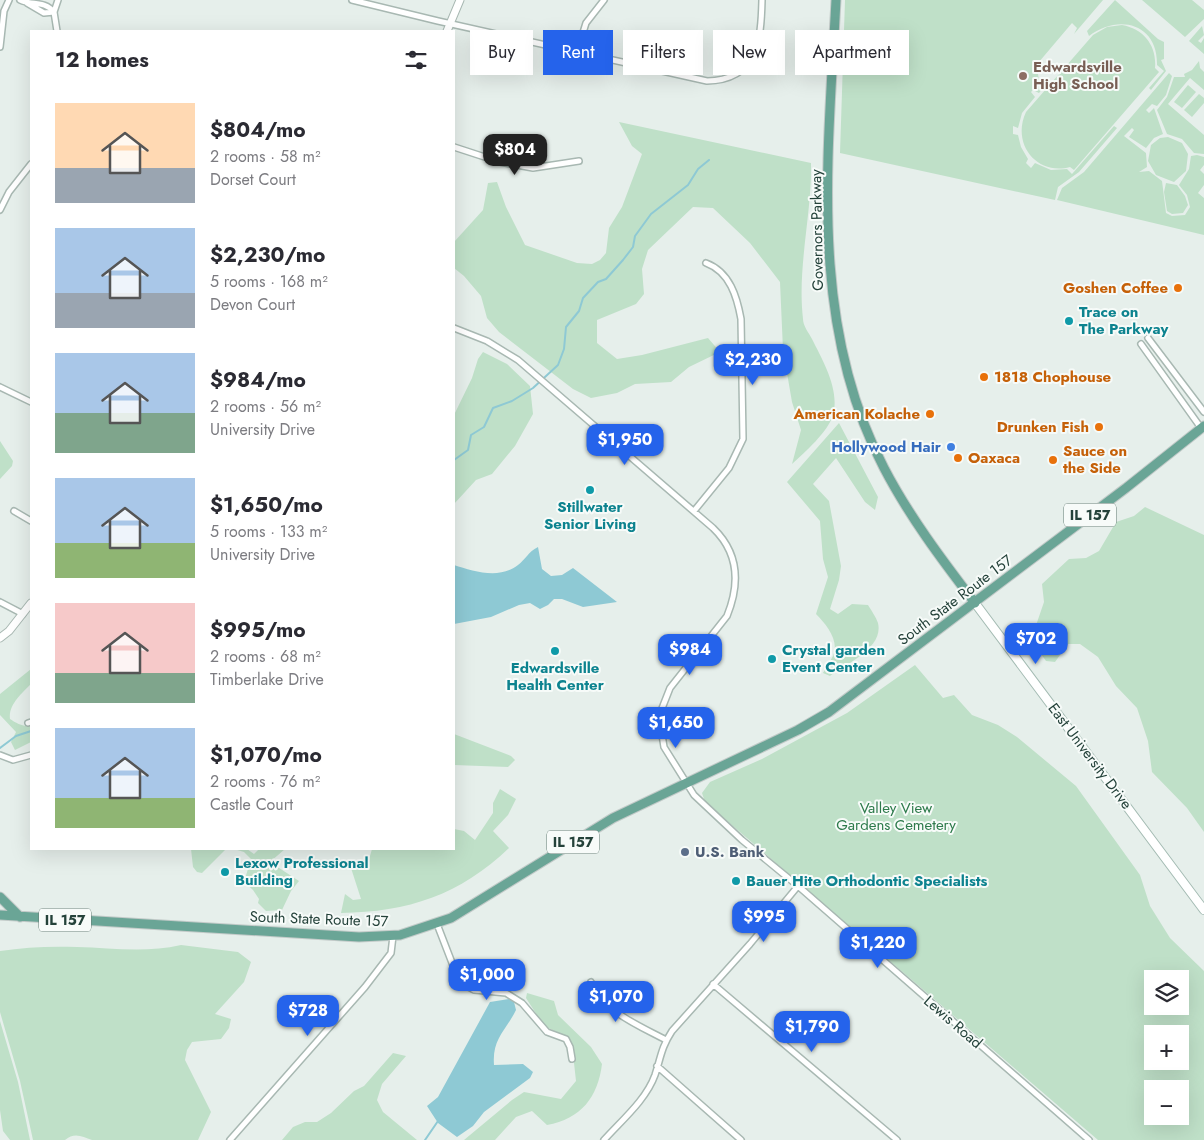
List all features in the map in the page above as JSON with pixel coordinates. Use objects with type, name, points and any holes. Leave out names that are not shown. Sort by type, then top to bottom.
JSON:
[{"type":"main road","name":"Governors Parkway","points":[[836,0],[828,227],[830,282],[839,343],[853,394],[883,468],[923,533],[975,603]]},
{"type":"main road","name":"South State Route 157","points":[[0,915],[346,937],[393,936],[418,931],[437,924],[451,918],[609,820],[798,730],[829,712],[1203,428]]},
{"type":"main road","name":"East University Drive","points":[[975,603],[1204,910]]},
{"type":"main road","points":[[0,897],[20,917]]},
{"type":"street","points":[[0,47],[4,11],[8,0]]},
{"type":"street","points":[[20,0],[48,6],[54,12]]},
{"type":"street","points":[[57,30],[54,12],[58,0]]},
{"type":"street","points":[[352,0],[449,28],[543,46]]},
{"type":"street","points":[[449,28],[460,0]]},
{"type":"street","points":[[584,30],[586,22],[604,0]]},
{"type":"street","points":[[613,60],[707,81],[720,80],[738,73],[754,55],[761,34],[762,0]]},
{"type":"street","points":[[455,147],[500,162],[533,168],[579,161]]},
{"type":"street","points":[[0,210],[9,192],[30,165]]},
{"type":"street","points":[[694,512],[736,458],[744,428],[741,320],[738,304],[725,276],[706,263]]},
{"type":"street","name":"Lewis Road","points":[[455,328],[487,341],[518,360],[722,537],[731,554],[736,574],[733,602],[727,616],[670,688],[660,716],[664,747],[694,796],[1089,1140]]},
{"type":"street","points":[[1148,338],[1204,412]]},
{"type":"street","points":[[1141,344],[1203,428]]},
{"type":"street","points":[[0,387],[30,402]]},
{"type":"street","points":[[14,511],[30,520]]},
{"type":"street","points":[[0,602],[23,614]]},
{"type":"street","points":[[0,638],[30,604]]},
{"type":"street","points":[[0,755],[13,760],[30,755]]},
{"type":"street","points":[[604,1140],[640,1100],[656,1074],[656,1066],[666,1040],[798,886]]},
{"type":"street","points":[[437,924],[454,968],[463,984],[474,990],[506,993],[522,1003],[547,1032],[566,1039],[570,1047],[572,1059]]},
{"type":"street","points":[[230,1140],[365,987],[391,953],[393,936]]},
{"type":"street","points":[[590,982],[595,993],[608,1007],[666,1040]]},
{"type":"street","points":[[713,984],[897,1140]]},
{"type":"street","points":[[656,1066],[741,1140]]},
{"type":"green space","points":[[845,0],[1103,0],[1074,34],[1077,28],[1072,23],[1033,69],[1038,74],[1039,81],[1045,86],[1039,93],[1033,90],[1031,92],[1035,97],[1022,113],[1018,128],[1013,126],[1013,134],[1018,135],[1021,147],[1028,159],[1026,163],[1031,168],[1035,163],[1051,170],[1067,169],[1072,174],[1114,126],[1117,128],[1079,172],[1058,187],[1055,200],[840,153],[843,75],[909,75],[909,30],[844,30]]},
{"type":"green space","points":[[1115,0],[1158,39],[1164,42],[1164,59],[1161,60],[1166,71],[1151,90],[1149,88],[1164,71],[1157,65],[1156,51],[1151,39],[1143,31],[1134,26],[1123,24],[1100,29],[1089,36],[1087,31]]},
{"type":"green space","points":[[1142,0],[1192,0],[1204,10],[1204,19],[1185,37]]},
{"type":"green space","points":[[1122,25],[1137,30],[1148,40],[1154,53],[1155,68],[1159,72],[1074,170],[1070,167],[1058,169],[1047,167],[1038,162],[1030,155],[1022,135],[1022,124],[1026,112],[1093,35],[1107,27]]},
{"type":"green space","points":[[1202,26],[1204,35],[1198,41],[1201,43],[1204,38],[1204,54],[1189,41]]},
{"type":"green space","points":[[1199,61],[1200,68],[1204,72],[1204,90],[1190,78],[1168,104],[1204,135],[1204,154],[1194,153],[1182,139],[1167,134],[1157,110],[1167,97],[1174,77],[1185,77],[1184,74],[1192,70]]},
{"type":"green space","points":[[1169,73],[1172,76],[1166,95],[1157,106],[1152,104],[1146,110],[1149,113],[1154,108],[1163,134],[1154,138],[1146,148],[1129,137],[1134,130],[1132,128],[1124,136],[1146,153],[1147,167],[1139,172],[1149,171],[1162,181],[1166,213],[1172,216],[1185,215],[1190,207],[1187,195],[1179,185],[1189,169],[1191,156],[1204,157],[1204,165],[1200,170],[1204,174],[1204,185],[1198,193],[1204,198],[1204,235],[1057,200],[1062,188],[1084,172]]},
{"type":"green space","points":[[1188,85],[1196,92],[1182,108],[1174,102]]},
{"type":"green space","points":[[1199,94],[1204,98],[1204,103],[1192,117],[1184,110]]},
{"type":"green space","points":[[619,122],[811,163],[811,183],[803,260],[803,322],[829,376],[835,405],[833,415],[826,428],[816,441],[792,464],[801,430],[792,402],[783,350],[780,282],[750,243],[713,208],[693,207],[648,250],[642,269],[644,294],[636,304],[597,320],[597,343],[617,359],[642,355],[708,338],[720,352],[689,367],[671,382],[635,384],[617,393],[591,398],[573,389],[499,332],[487,318],[481,296],[464,276],[455,269],[455,241],[483,210],[488,183],[497,182],[506,207],[525,245],[577,263],[592,264],[600,260],[606,253],[609,228],[622,207],[642,154],[632,146]]},
{"type":"green space","points":[[1168,137],[1182,143],[1188,154],[1186,171],[1174,182],[1156,175],[1148,161],[1151,145],[1160,138]]},
{"type":"green space","points":[[1166,183],[1177,185],[1185,196],[1188,205],[1183,213],[1172,214],[1167,211],[1164,192]]},
{"type":"green space","points":[[483,352],[507,364],[530,386],[533,414],[515,446],[492,474],[476,480],[455,503],[455,413],[472,378],[478,359]]},
{"type":"green space","points":[[839,423],[878,497],[875,510],[865,502],[836,458],[813,484],[829,501],[841,566],[839,580],[830,609],[838,614],[852,604],[868,605],[878,623],[878,632],[870,648],[830,676],[823,673],[833,656],[835,645],[828,628],[816,614],[828,577],[823,559],[820,521],[787,482]]},
{"type":"green space","points":[[0,441],[13,461],[12,466],[0,479]]},
{"type":"green space","points":[[1145,507],[1204,535],[1204,832],[1187,808],[1152,772],[1148,741],[1137,708],[1116,686],[1098,657],[1080,644],[1068,644],[1055,662],[1046,661],[1031,640],[1044,602],[1042,584],[1069,559],[1086,558],[1099,551],[1116,522],[1134,516]]},
{"type":"green space","name":"Valley View Gardens Cemetery","points":[[915,665],[943,698],[954,695],[972,715],[998,725],[1017,737],[1076,786],[1140,875],[1150,906],[1170,938],[1204,971],[1204,1140],[1098,1140],[705,802],[702,793],[710,782],[762,759],[847,713]]},
{"type":"green space","points":[[30,670],[30,685],[13,704],[10,719],[22,725],[30,726],[30,742],[15,750],[11,742],[16,732],[0,715],[0,694]]},
{"type":"green space","points":[[455,734],[511,756],[515,760],[508,767],[455,765]]},
{"type":"green space","points":[[500,789],[516,799],[508,815],[493,831],[509,848],[472,878],[432,898],[411,904],[389,909],[341,913],[345,894],[353,900],[361,899],[351,868],[355,861],[368,863],[372,850],[455,850],[455,829],[464,831],[475,840],[493,813],[493,803]]},
{"type":"green space","points":[[191,850],[225,850],[202,873],[197,872],[193,867]]},
{"type":"green space","points":[[237,850],[248,850],[254,854],[258,850],[284,850],[270,862],[299,881],[291,891],[282,910],[266,911],[258,903],[259,899],[253,890],[244,882],[251,859],[244,852]]},
{"type":"green space","points":[[181,945],[238,952],[251,962],[244,982],[215,1014],[231,1019],[229,1028],[221,1039],[192,1042],[187,1050],[185,1060],[211,1112],[198,1140],[92,1140],[75,1135],[65,1140],[33,1140],[20,1081],[0,1012],[0,951],[58,947],[155,949]]},
{"type":"green space","points":[[527,993],[554,1001],[558,1015],[591,1047],[602,1064],[596,1087],[586,1105],[569,1118],[547,1125],[532,1111],[516,1117],[495,1140],[464,1140],[524,1092],[561,1099],[576,1081],[572,1045],[565,1036],[544,1026],[526,998]]},
{"type":"green space","points":[[0,1021],[18,1082],[30,1140],[10,1140],[3,1131],[0,1110]]},
{"type":"green space","points":[[393,1053],[406,1056],[382,1084],[377,1100],[383,1112],[417,1140],[282,1140],[293,1127],[305,1122],[317,1122],[331,1113],[354,1091],[364,1086]]},
{"type":"water","points":[[538,547],[542,569],[551,576],[562,575],[573,568],[617,602],[583,607],[562,599],[554,599],[540,609],[530,603],[519,605],[491,617],[455,624],[455,565],[486,573],[503,572],[511,570],[518,565]]},
{"type":"water","points":[[509,999],[514,1002],[516,1010],[497,1042],[494,1065],[523,1064],[533,1072],[530,1078],[484,1112],[473,1126],[457,1137],[438,1123],[427,1106],[438,1097],[490,1002]]},
{"type":"waterway","points":[[455,459],[468,450],[471,435],[484,427],[493,408],[512,401],[533,388],[558,365],[564,349],[566,327],[579,311],[583,298],[598,282],[606,279],[623,260],[633,247],[635,236],[651,214],[688,185],[698,169],[709,160]]},
{"type":"waterway","points":[[0,748],[16,736],[30,731]]},
{"type":"waterway","points":[[425,1140],[438,1121]]},
{"type":"place","name":"Edwardsville High School","points":[[1023,76]]},
{"type":"place","name":"Goshen Coffee","points":[[1178,288]]},
{"type":"place","name":"Trace on The Parkway","points":[[1069,321]]},
{"type":"place","name":"1818 Chophouse","points":[[984,377]]},
{"type":"place","name":"American Kolache","points":[[930,414]]},
{"type":"place","name":"Drunken Fish","points":[[1099,427]]},
{"type":"place","name":"Hollywood Hair","points":[[951,447]]},
{"type":"place","name":"Oaxaca","points":[[958,458]]},
{"type":"place","name":"Sauce on the Side","points":[[1053,460]]},
{"type":"place","name":"Stillwater Senior Living","points":[[590,490]]},
{"type":"place","name":"Edwardsville Health Center","points":[[555,651]]},
{"type":"place","name":"Crystal garden Event Center","points":[[772,659]]},
{"type":"place","name":"U.S. Bank","points":[[685,852]]},
{"type":"place","name":"Lexow Professional Building","points":[[225,872]]},
{"type":"place","name":"Bauer Hite Orthodontic Specialists","points":[[736,881]]}]
